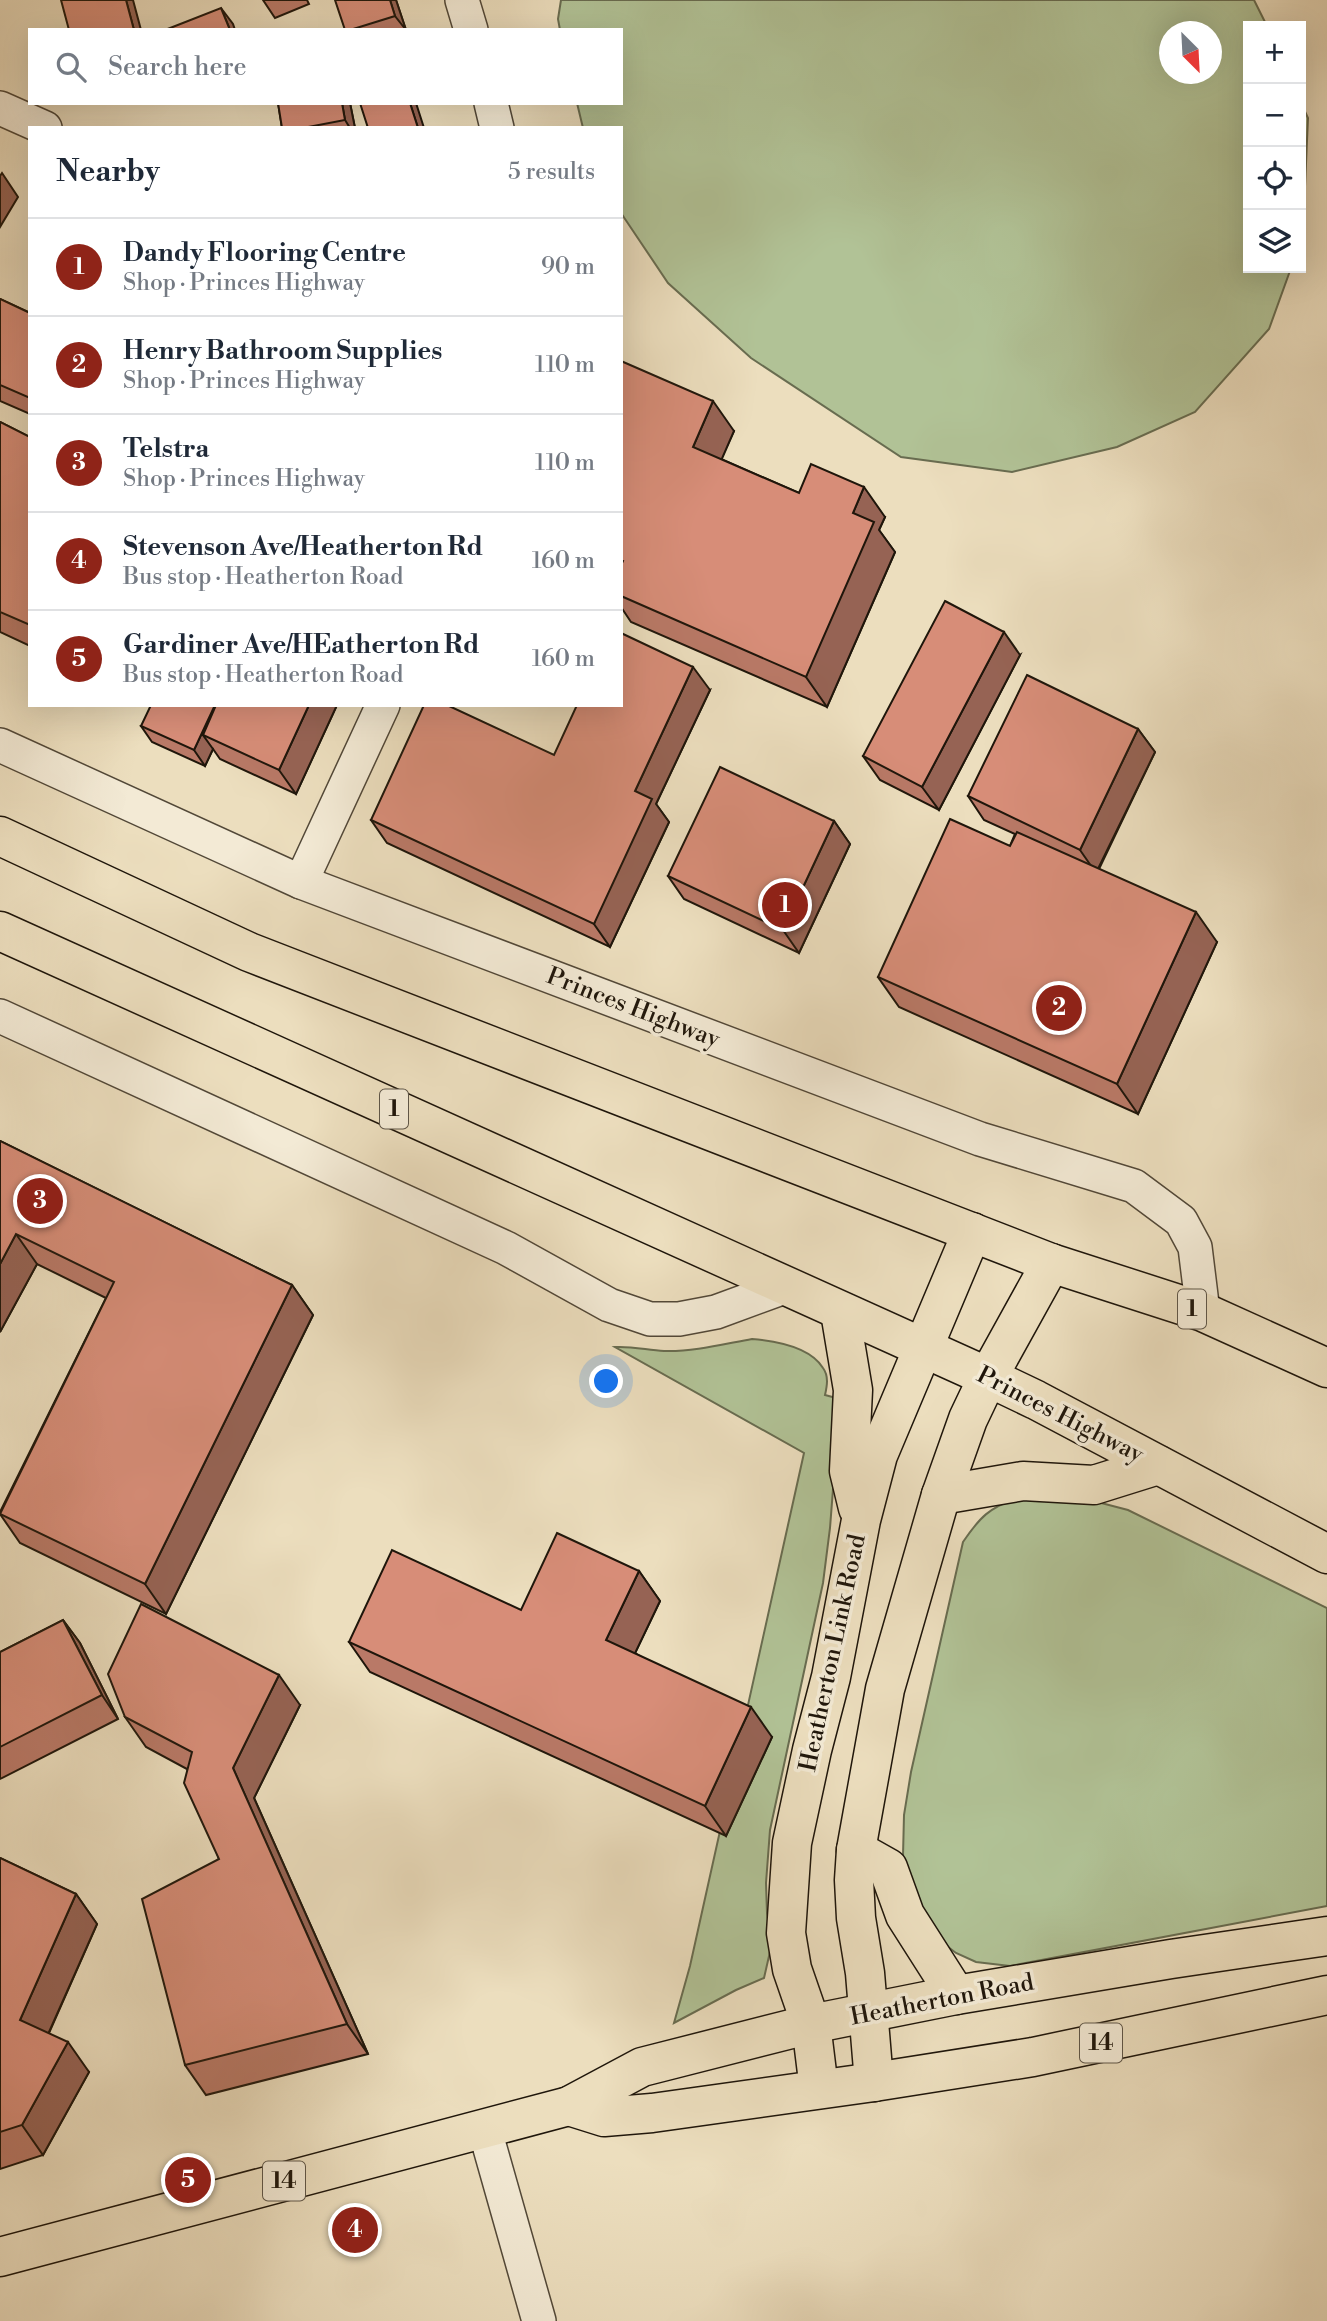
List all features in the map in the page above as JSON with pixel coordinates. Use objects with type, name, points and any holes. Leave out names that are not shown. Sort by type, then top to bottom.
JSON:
[{"type":"main road","name":"1","points":[[0,836],[249,952],[1051,1262],[1203,1312],[1327,1368]]},
{"type":"main road","name":"Princes Highway","points":[[0,931],[1037,1400],[1327,1554]]},
{"type":"main road","name":"Heatherton Link Road","points":[[819,2089],[811,2024],[792,1969],[786,1933],[792,1843],[831,1677],[861,1520],[878,1455],[972,1232]]},
{"type":"main road","points":[[874,2082],[854,1880],[856,1850],[885,1689],[941,1495],[968,1419],[1051,1262]]},
{"type":"main road","points":[[840,1312],[853,1390],[849,1471],[861,1520]]},
{"type":"main road","points":[[941,1495],[1024,1482],[1094,1485],[1158,1465]]},
{"type":"main road","points":[[856,1850],[888,1868],[905,1915],[956,1995]]},
{"type":"main road","name":"Heatherton Road","points":[[0,2257],[569,2106],[642,2067],[811,2024],[956,1995],[1327,1936]]},
{"type":"main road","name":"14","points":[[569,2106],[604,2117],[652,2113],[874,2082],[1033,2057],[1327,1995]]},
{"type":"street","points":[[462,0],[470,28]]},
{"type":"street","points":[[492,105],[497,126]]},
{"type":"street","points":[[0,108],[40,126]]},
{"type":"street","points":[[301,882],[382,707]]},
{"type":"street","name":"Princes Highway","points":[[0,745],[301,882],[980,1139],[1134,1186],[1181,1222],[1186,1230],[1195,1247],[1203,1312]]},
{"type":"street","points":[[0,1016],[506,1248],[609,1305],[650,1319],[679,1319],[716,1312],[788,1286]]},
{"type":"street","points":[[484,2127],[539,2321]]},
{"type":"green space","points":[[561,0],[1254,0],[1264,21],[1243,21],[1243,273],[1289,273],[1269,329],[1195,412],[1117,447],[1012,472],[901,457],[751,358],[668,283],[623,216],[623,126],[583,126],[577,105],[623,105],[623,28],[560,28]]},
{"type":"green space","points":[[1306,114],[1308,118],[1306,164]]},
{"type":"green space","points":[[752,1339],[781,1344],[810,1355],[825,1371],[825,1395],[840,1399],[830,1528],[823,1583],[770,1830],[766,1883],[772,1943],[764,1978],[674,2023],[690,1966],[804,1453],[615,1347],[675,1351]]},
{"type":"green space","points":[[1017,1498],[1086,1499],[1128,1510],[1327,1608],[1327,1906],[1010,1966],[976,1962],[956,1953],[939,1940],[911,1891],[903,1856],[904,1815],[911,1772],[963,1542],[986,1514]]},
{"type":"building","points":[[61,0],[126,0],[133,28],[68,28]]},
{"type":"building","points":[[335,0],[390,0],[395,16],[356,28],[344,28]]},
{"type":"building","points":[[221,8],[229,28],[170,28]]},
{"type":"building","points":[[278,105],[342,105],[345,120],[314,126],[282,126]]},
{"type":"building","points":[[361,105],[411,105],[417,126],[367,126]]},
{"type":"building","points":[[0,299],[28,312],[28,397],[0,385]]},
{"type":"building","points":[[623,362],[713,401],[693,447],[799,493],[811,464],[864,487],[853,513],[874,522],[806,677],[623,597]]},
{"type":"building","points":[[0,422],[28,436],[28,624],[0,612]]},
{"type":"building","points":[[945,601],[1004,632],[922,787],[863,756]]},
{"type":"building","points":[[623,634],[693,667],[635,791],[652,799],[594,924],[371,820],[423,707],[451,707],[554,755],[576,707],[623,707]]},
{"type":"building","points":[[1027,675],[1138,729],[1080,850],[968,796]]},
{"type":"building","points":[[150,707],[214,707],[194,750],[141,726]]},
{"type":"building","points":[[215,707],[308,707],[279,770],[203,735]]},
{"type":"building","points":[[720,767],[834,821],[783,930],[668,876]]},
{"type":"building","points":[[950,819],[1010,846],[1017,832],[1196,912],[1117,1084],[878,977]]},
{"type":"building","points":[[0,1141],[292,1285],[145,1584],[0,1514],[114,1282],[16,1234],[0,1264]]},
{"type":"building","points":[[557,1533],[639,1571],[606,1640],[751,1707],[705,1806],[349,1642],[392,1550],[521,1610]]},
{"type":"building","points":[[141,1604],[279,1675],[233,1768],[347,2024],[185,2065],[142,1899],[219,1859],[184,1783],[192,1752],[125,1717],[108,1674]]},
{"type":"building","points":[[63,1620],[102,1695],[0,1747],[0,1652]]},
{"type":"building","points":[[0,1858],[76,1894],[20,2020],[68,2042],[22,2125],[0,2132]]},
{"type":"place","name":"Dandy Flooring Centre","points":[[785,905]]},
{"type":"place","name":"Henry Bathroom Supplies","points":[[1059,1008]]},
{"type":"place","name":"Telstra","points":[[40,1201]]},
{"type":"place","name":"Gardiner Ave/HEatherton Rd","points":[[188,2180]]},
{"type":"place","name":"Stevenson Ave/Heatherton Rd","points":[[355,2230]]}]
